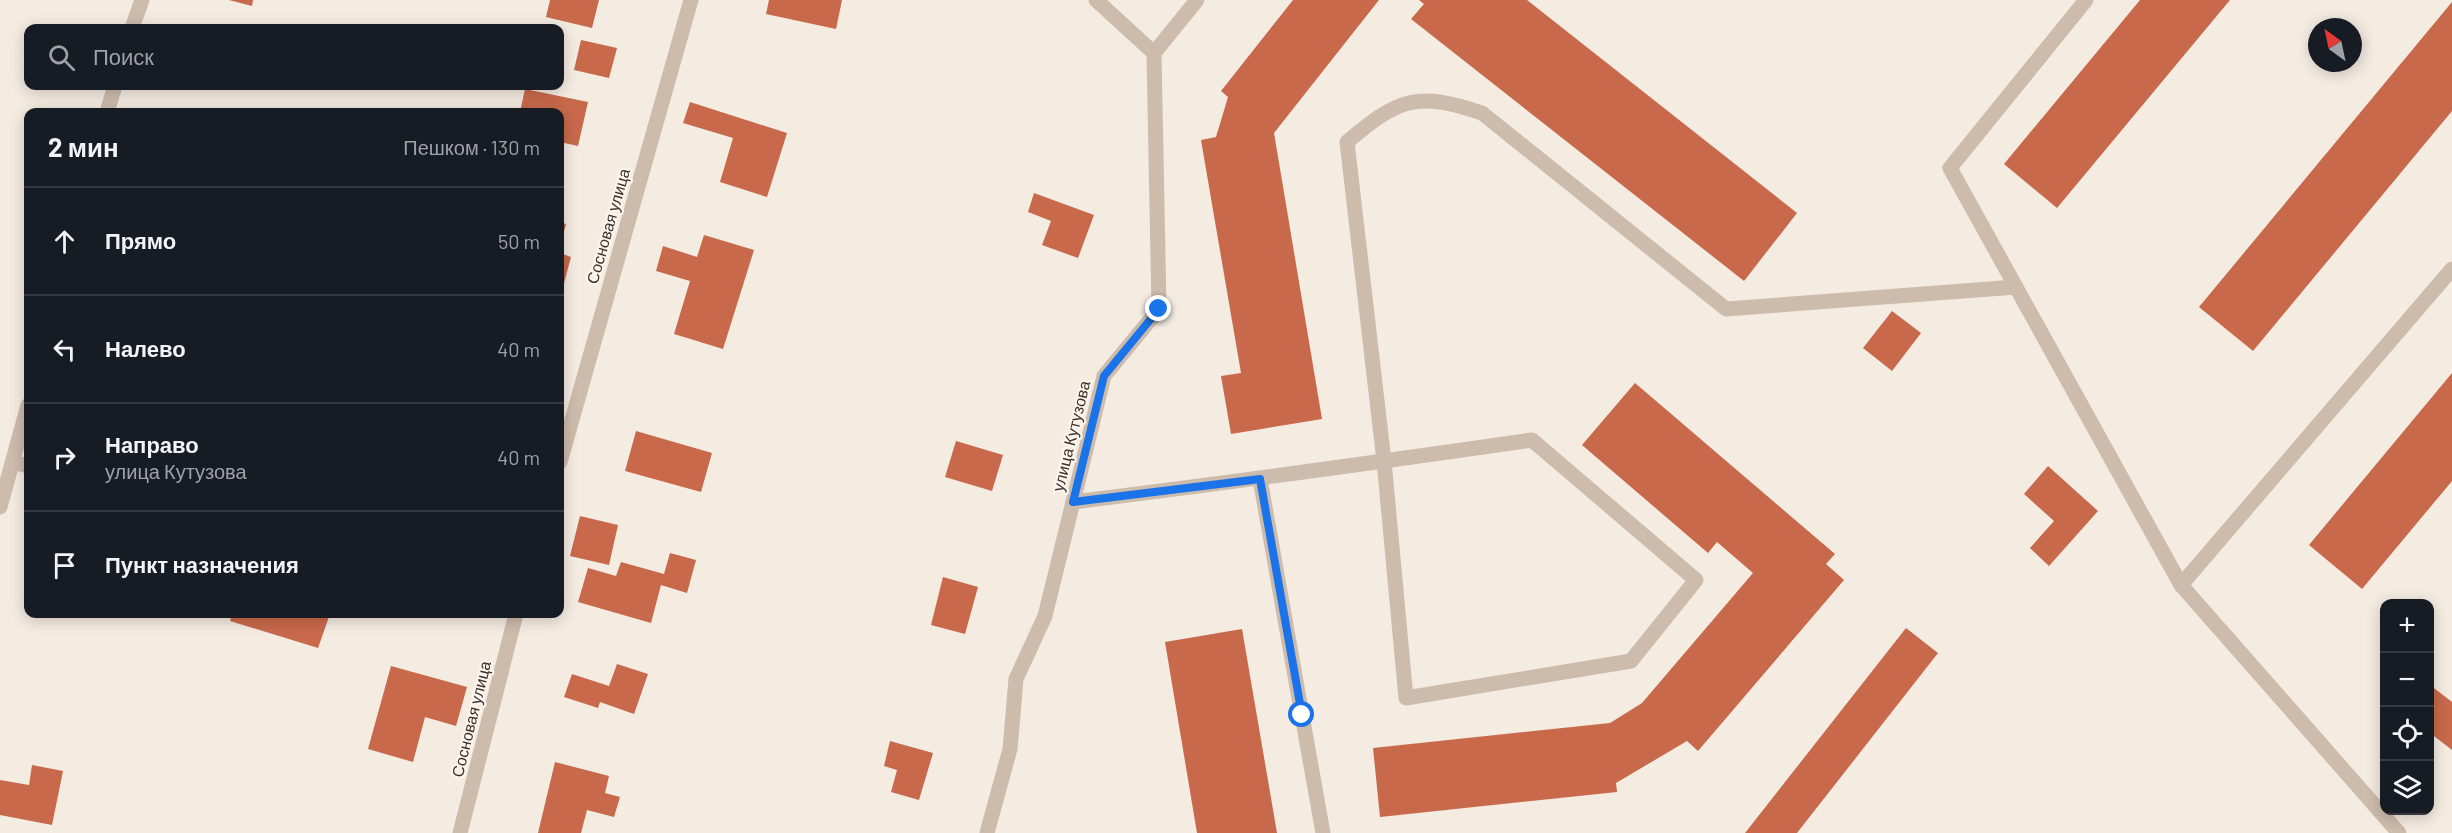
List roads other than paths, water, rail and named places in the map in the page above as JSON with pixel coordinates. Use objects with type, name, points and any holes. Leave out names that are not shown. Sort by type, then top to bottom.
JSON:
[{"type":"street","points":[[133,24],[142,0]]},
{"type":"street","name":"Сосновая улица","points":[[564,448],[691,0]]},
{"type":"street","points":[[1096,0],[1154,53],[1197,0]]},
{"type":"street","points":[[2086,0],[1950,168],[2181,585],[2399,833]]},
{"type":"street","name":"улица Кутузова","points":[[987,833],[1010,749],[1016,679],[1045,616],[1104,376],[1159,309],[1154,53]]},
{"type":"street","points":[[108,108],[114,90]]},
{"type":"street","points":[[1073,502],[1260,479],[1384,461],[1532,440],[1696,580],[1631,661],[1406,698],[1384,461],[1347,142],[1380,114],[1416,99],[1449,102],[1482,113],[1726,309],[2016,287]]},
{"type":"street","points":[[2181,585],[2452,268]]},
{"type":"street","points":[[0,507],[24,420]]},
{"type":"street","points":[[13,462],[24,465]]},
{"type":"street","points":[[1260,479],[1323,833]]},
{"type":"street","name":"Сосновая улица","points":[[460,833],[515,618]]}]
